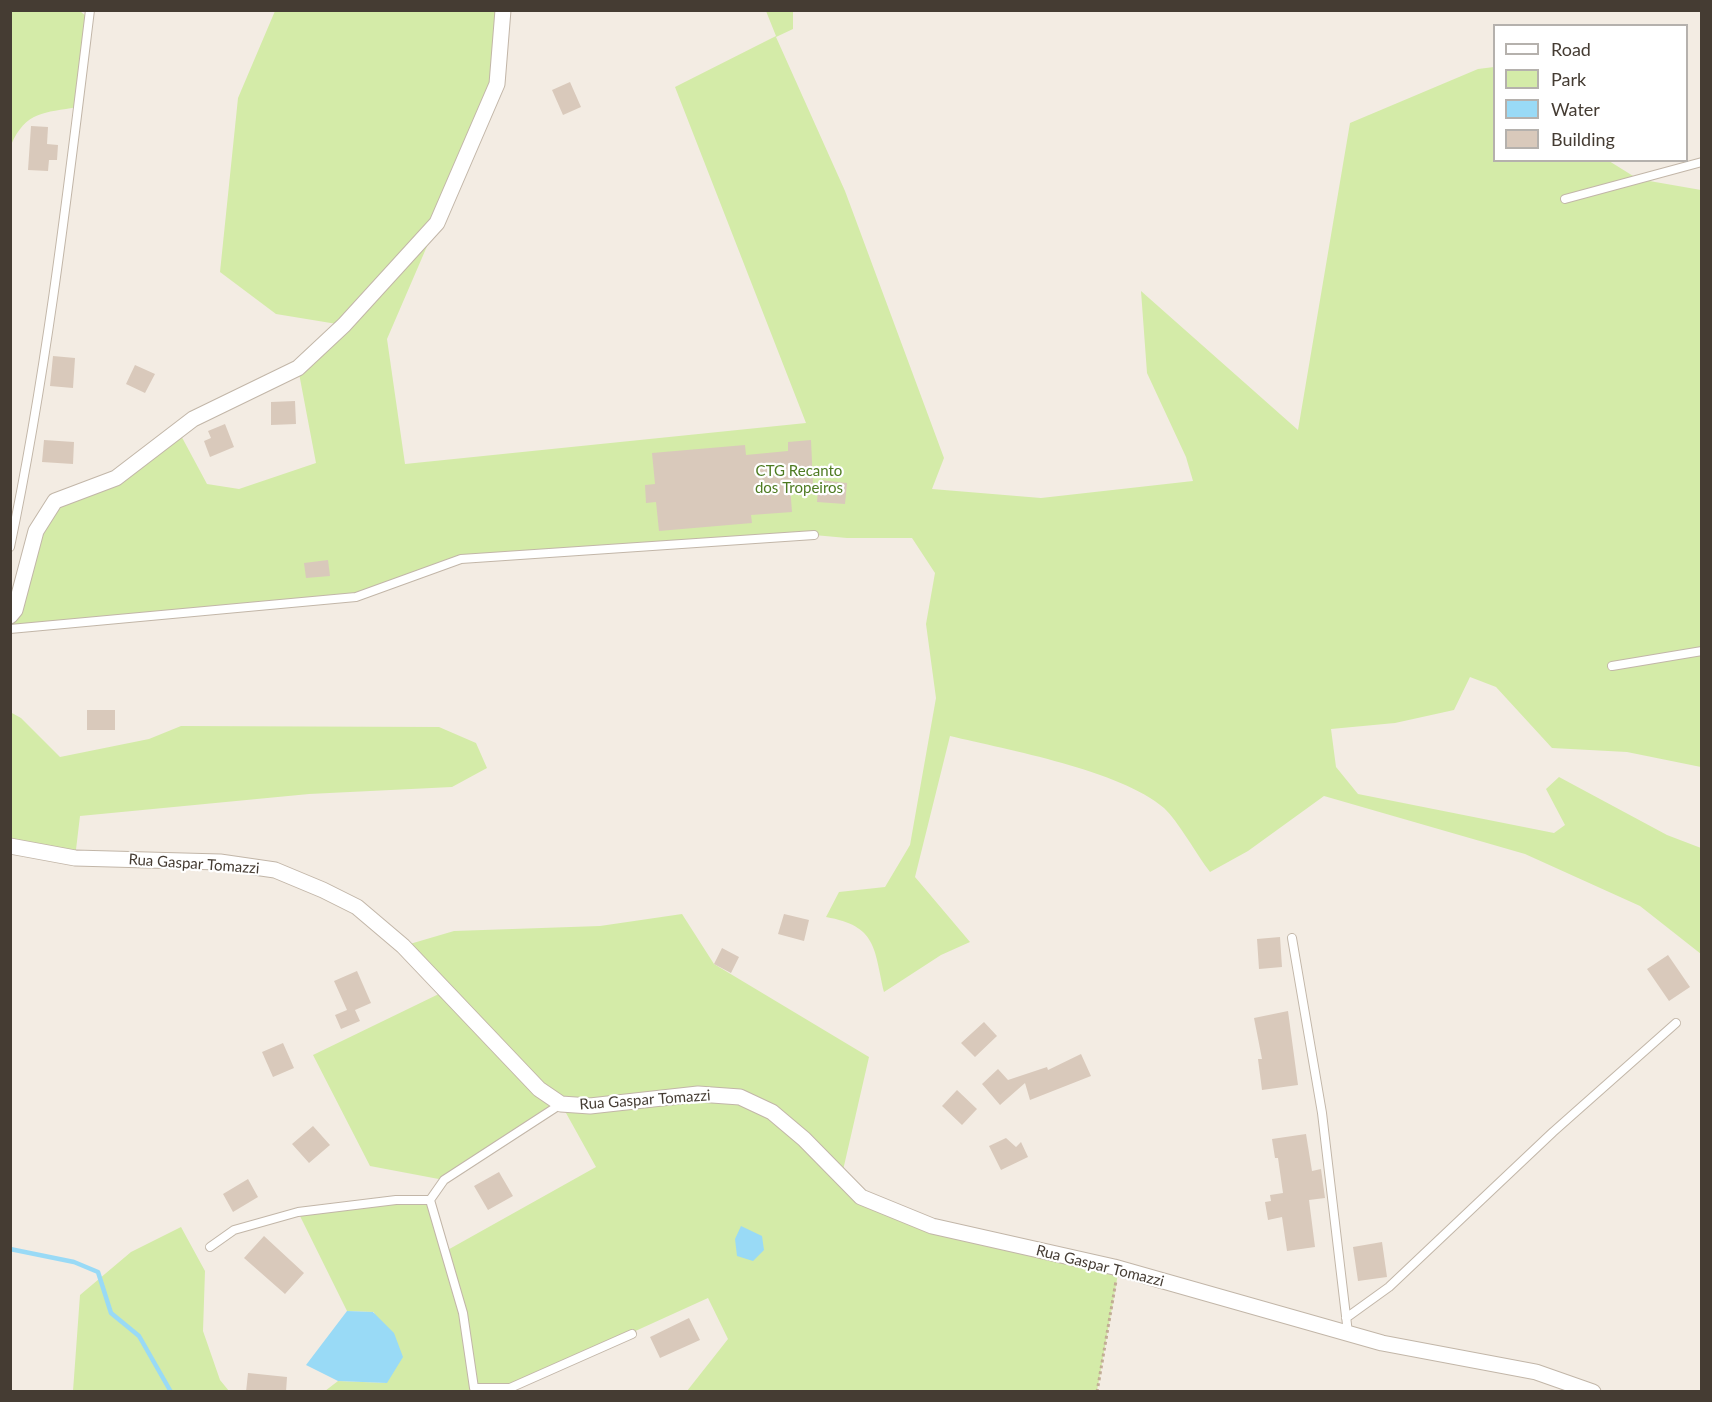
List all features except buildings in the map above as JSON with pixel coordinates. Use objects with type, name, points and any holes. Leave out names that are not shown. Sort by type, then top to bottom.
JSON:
[{"type":"street","points":[[10,616],[15,610],[36,531],[55,501],[116,478],[194,419],[298,368],[344,325],[437,223],[497,84],[503,10]]},
{"type":"street","name":"Rua Gaspar Tomazzi","points":[[10,846],[75,858],[220,862],[275,870],[323,890],[357,907],[403,946],[539,1089],[561,1104],[590,1106],[698,1094],[740,1097],[772,1112],[804,1138],[854,1191],[871,1202],[933,1226],[1119,1268],[1347,1325],[1382,1343],[1536,1372],[1593,1392]]},
{"type":"lane","points":[[10,547],[23,488],[63,229],[90,10]]},
{"type":"lane","points":[[1565,198],[1701,162]]},
{"type":"lane","points":[[10,629],[356,597],[461,559],[814,535]]},
{"type":"lane","points":[[1612,666],[1701,651]]},
{"type":"lane","points":[[1292,938],[1322,1113],[1347,1325]]},
{"type":"lane","points":[[1347,1325],[1553,1132],[1676,1023]]},
{"type":"lane","points":[[430,1200],[444,1180],[561,1104]]},
{"type":"lane","points":[[210,1246],[234,1230],[298,1212],[396,1200],[430,1200]]},
{"type":"lane","points":[[430,1200],[463,1313],[474,1388],[510,1388],[632,1334]]},
{"type":"path","points":[[1097,1392],[1119,1268]]},
{"type":"green space","points":[[11,11],[80,11],[89,19],[78,107],[37,115],[23,126],[11,145]]},
{"type":"green space","name":"CTG Recanto dos Tropeiros","points":[[275,11],[503,11],[497,84],[387,339],[405,464],[806,423],[675,87],[776,36],[766,11],[793,11],[793,29],[776,37],[845,191],[944,458],[932,489],[1041,498],[1193,481],[1186,457],[1147,373],[1141,291],[1298,430],[1350,123],[1478,69],[1493,67],[1493,162],[1611,162],[1638,179],[1701,190],[1701,767],[1627,752],[1552,748],[1496,687],[1470,677],[1454,710],[1395,723],[1331,729],[1336,767],[1358,794],[1554,833],[1565,825],[1546,789],[1559,777],[1667,835],[1701,848],[1701,954],[1640,906],[1525,854],[1324,796],[1248,851],[1210,872],[1164,808],[1145,795],[1092,772],[950,736],[915,877],[970,942],[941,955],[884,992],[875,951],[864,933],[855,926],[826,917],[839,892],[885,887],[910,845],[936,698],[926,624],[935,573],[912,538],[847,538],[814,535],[461,559],[356,597],[11,629],[10,616],[55,501],[116,478],[178,430],[207,484],[239,489],[316,463],[298,368],[343,325],[276,314],[220,272],[238,98]]},
{"type":"green space","points":[[10,712],[21,718],[60,757],[149,739],[181,726],[439,727],[476,743],[487,768],[452,787],[309,794],[80,816],[75,858],[11,846]]},
{"type":"green space","points":[[682,914],[714,964],[869,1057],[841,1179],[880,1206],[1119,1268],[1097,1391],[687,1391],[728,1339],[708,1298],[510,1388],[474,1392],[325,1391],[338,1381],[387,1383],[374,1312],[347,1311],[298,1212],[430,1200],[444,1252],[596,1167],[561,1104],[444,1180],[370,1166],[313,1055],[445,991],[403,946],[454,931],[600,926]]},
{"type":"green space","points":[[181,1227],[205,1271],[203,1331],[220,1380],[229,1391],[73,1391],[80,1295],[131,1252]]},
{"type":"water","points":[[741,1226],[762,1236],[764,1250],[753,1261],[737,1256],[735,1239]]},
{"type":"water","points":[[347,1311],[373,1312],[394,1333],[403,1357],[387,1383],[338,1381],[306,1365]]},
{"type":"waterway","points":[[10,1249],[74,1262],[98,1272],[111,1313],[139,1336],[171,1392]]}]
